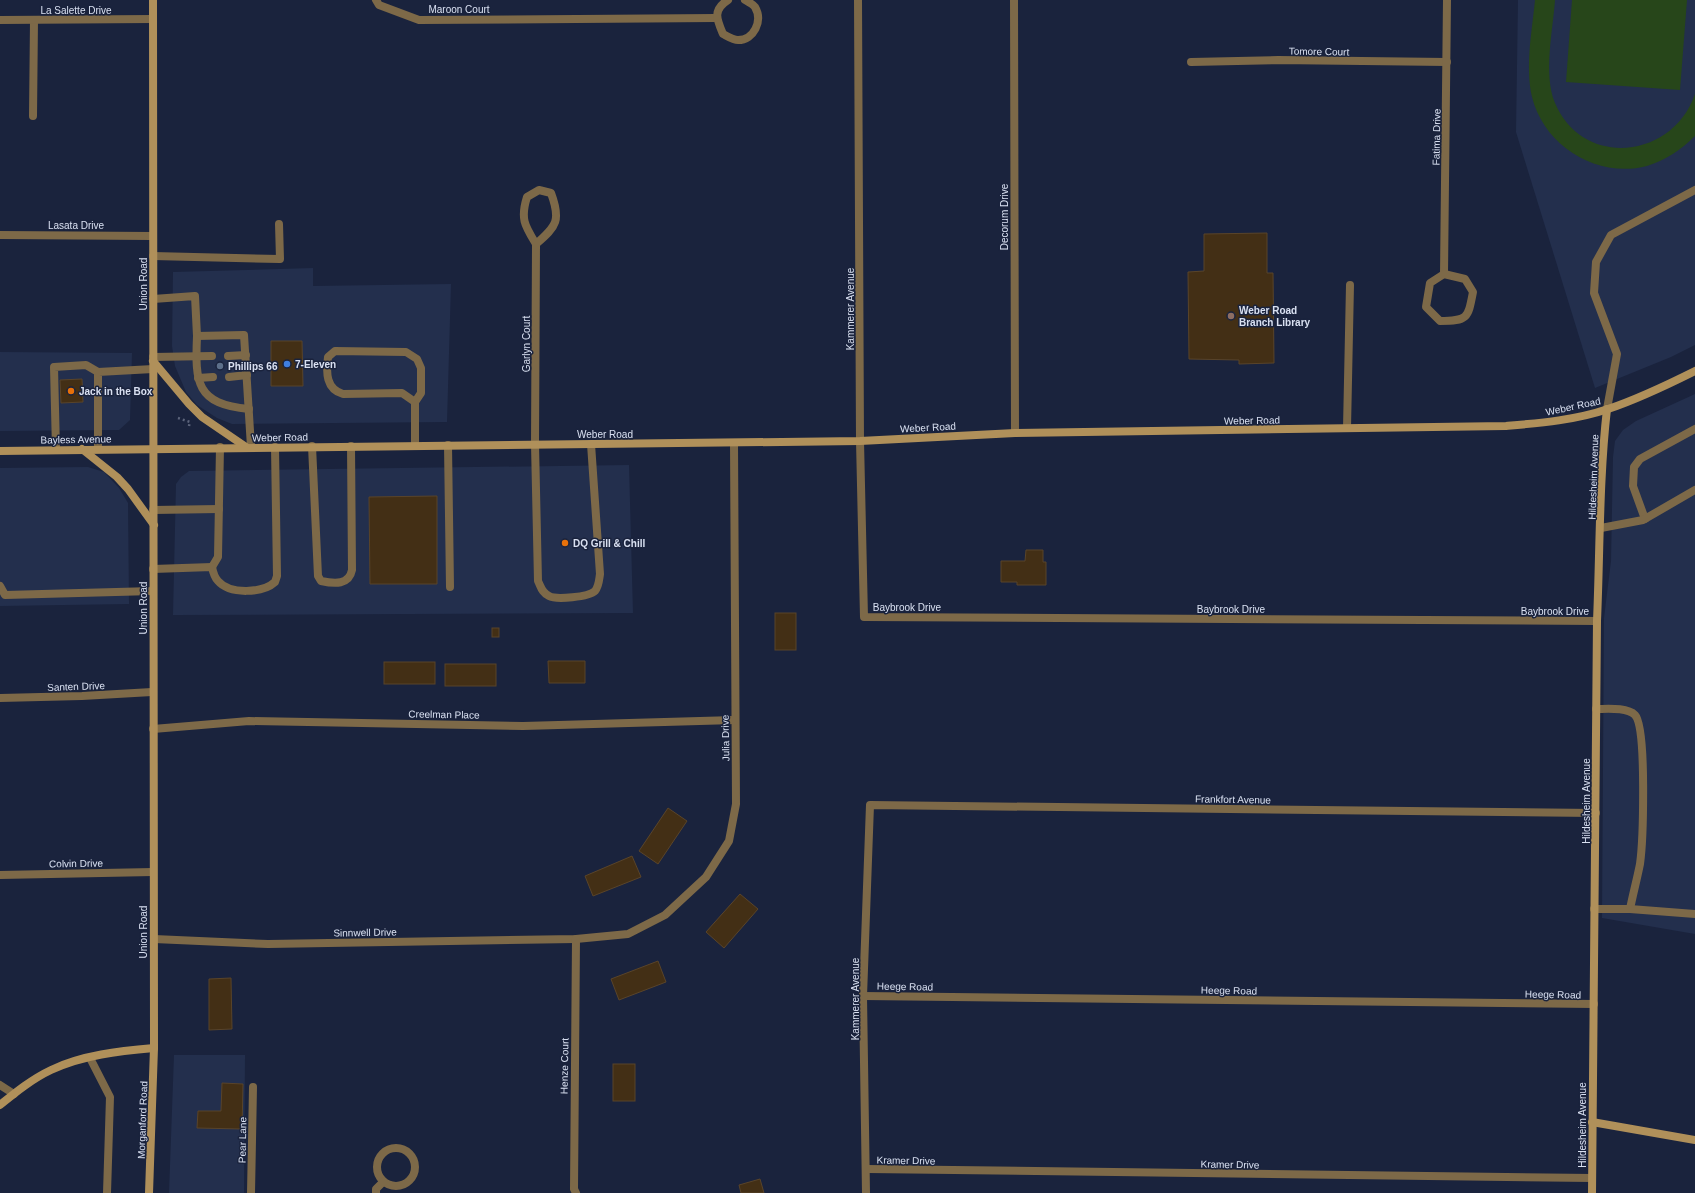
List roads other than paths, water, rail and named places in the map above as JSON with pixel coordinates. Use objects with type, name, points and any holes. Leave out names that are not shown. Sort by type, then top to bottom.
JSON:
[{"type":"main road","name":"Union Road","points":[[153,0],[152,448],[154,524],[152,692],[154,1048]]},
{"type":"main road","points":[[153,362],[202,417],[249,447]]},
{"type":"main road","name":"Weber Road","points":[[152,448],[860,441],[1015,433],[1506,426],[1560,420],[1607,409],[1652,392],[1695,371]]},
{"type":"main road","name":"Hildesheim Avenue","points":[[1592,1193],[1597,621],[1602,455],[1607,409]]},
{"type":"main road","name":"Bayless Avenue","points":[[0,451],[152,448]]},
{"type":"main road","points":[[82,449],[117,476],[154,524]]},
{"type":"main road","points":[[0,1105],[32,1080],[52,1069],[90,1058],[124,1051],[154,1048]]},
{"type":"main road","name":"Morganford Road","points":[[149,1193],[154,1048]]},
{"type":"main road","points":[[1592,1122],[1695,1140]]},
{"type":"street","name":"Maroon Court","points":[[376,0],[379,5],[419,20],[716,18]]},
{"type":"street","points":[[728,0],[719,9],[716,18],[723,34],[737,40],[749,37],[758,26],[759,16],[754,6],[745,0]]},
{"type":"street","name":"Kammerer Avenue","points":[[858,0],[860,441],[864,617]]},
{"type":"street","name":"Decorum Drive","points":[[1014,0],[1015,433]]},
{"type":"street","name":"Fatima Drive","points":[[1444,274],[1447,0]]},
{"type":"street","name":"La Salette Drive","points":[[0,20],[153,19]]},
{"type":"street","points":[[33,116],[34,20]]},
{"type":"street","name":"Tomore Court","points":[[1191,62],[1278,60],[1447,62]]},
{"type":"street","points":[[538,190],[550,193],[556,209],[557,218],[551,230],[536,244],[524,224],[523,209],[527,197],[538,190]]},
{"type":"street","points":[[1607,409],[1617,354],[1594,293],[1596,262],[1611,235],[1695,190]]},
{"type":"street","points":[[152,256],[280,260],[279,224]]},
{"type":"street","name":"Lasata Drive","points":[[0,235],[152,236]]},
{"type":"street","name":"Garlyn Court","points":[[536,244],[535,444],[538,581],[543,592],[550,597],[585,597],[594,592],[598,585],[600,574],[591,444]]},
{"type":"street","points":[[1444,274],[1465,279],[1473,292],[1469,312],[1459,321],[1440,321],[1426,307],[1430,283],[1444,274]]},
{"type":"street","points":[[1347,428],[1350,285]]},
{"type":"street","points":[[153,299],[195,296],[197,336],[196,368],[198,378],[206,395],[217,403],[230,408],[249,409]]},
{"type":"street","points":[[197,336],[244,335],[249,409],[249,447]]},
{"type":"street","points":[[415,446],[416,402],[421,393],[421,368],[412,355],[406,352],[335,350],[328,357],[329,381],[331,388],[336,392],[343,394],[402,393],[416,402]]},
{"type":"street","points":[[228,356],[246,355]]},
{"type":"street","points":[[56,450],[54,367],[86,365],[98,372],[153,362],[212,356]]},
{"type":"street","points":[[98,372],[98,449]]},
{"type":"street","points":[[229,377],[247,375]]},
{"type":"street","points":[[198,378],[213,377]]},
{"type":"street","points":[[1645,519],[1633,486],[1634,467],[1640,459],[1695,429]]},
{"type":"street","name":"Julia Drive","points":[[576,939],[628,934],[665,915],[706,878],[729,841],[734,811],[734,443]]},
{"type":"street","points":[[448,445],[450,587]]},
{"type":"street","points":[[312,446],[318,576],[321,582],[338,583],[347,581],[351,577],[352,570],[351,446]]},
{"type":"street","points":[[220,447],[218,557],[212,567],[214,577],[219,583],[232,590],[264,588],[276,582],[275,447]]},
{"type":"street","points":[[1601,528],[1645,519],[1695,490]]},
{"type":"street","points":[[153,510],[219,509]]},
{"type":"street","points":[[153,568],[212,567]]},
{"type":"street","points":[[0,586],[3,595],[153,591]]},
{"type":"street","name":"Baybrook Drive","points":[[864,617],[1597,621]]},
{"type":"street","name":"Santen Drive","points":[[0,698],[82,696],[152,692]]},
{"type":"street","points":[[1596,709],[1628,710],[1634,714],[1638,721],[1642,737],[1642,839],[1640,864],[1630,909]]},
{"type":"street","name":"Creelman Place","points":[[153,729],[249,721],[523,726],[735,720]]},
{"type":"street","name":"Kammerer Avenue","points":[[866,1193],[867,1169],[863,996],[870,805]]},
{"type":"street","name":"Frankfort Avenue","points":[[870,805],[1596,813]]},
{"type":"street","name":"Colvin Drive","points":[[0,874],[153,872]]},
{"type":"street","points":[[1594,909],[1630,909],[1695,914]]},
{"type":"street","name":"Sinnwell Drive","points":[[154,939],[268,944],[576,939]]},
{"type":"street","name":"Henze Court","points":[[576,939],[574,1189],[576,1193]]},
{"type":"street","name":"Heege Road","points":[[863,996],[1594,1004]]},
{"type":"street","points":[[90,1058],[110,1097],[108,1193]]},
{"type":"street","points":[[0,1085],[14,1094]]},
{"type":"street","name":"Pear Lane","points":[[252,1193],[253,1087]]},
{"type":"street","points":[[391,1148],[403,1149],[408,1152],[414,1162],[413,1175],[410,1180],[398,1186],[383,1182],[377,1166],[381,1155],[391,1148]]},
{"type":"street","name":"Kramer Drive","points":[[867,1169],[1592,1178]]},
{"type":"street","points":[[376,1193],[376,1189],[383,1182]]},
{"type":"place","name":"Weber Road Branch Library","points":[[1231,316]]},
{"type":"place","name":"7-Eleven","points":[[287,364]]},
{"type":"place","name":"Phillips 66","points":[[220,366]]},
{"type":"place","name":"Jack in the Box","points":[[71,391]]},
{"type":"place","name":"DQ Grill & Chill","points":[[565,543]]}]
